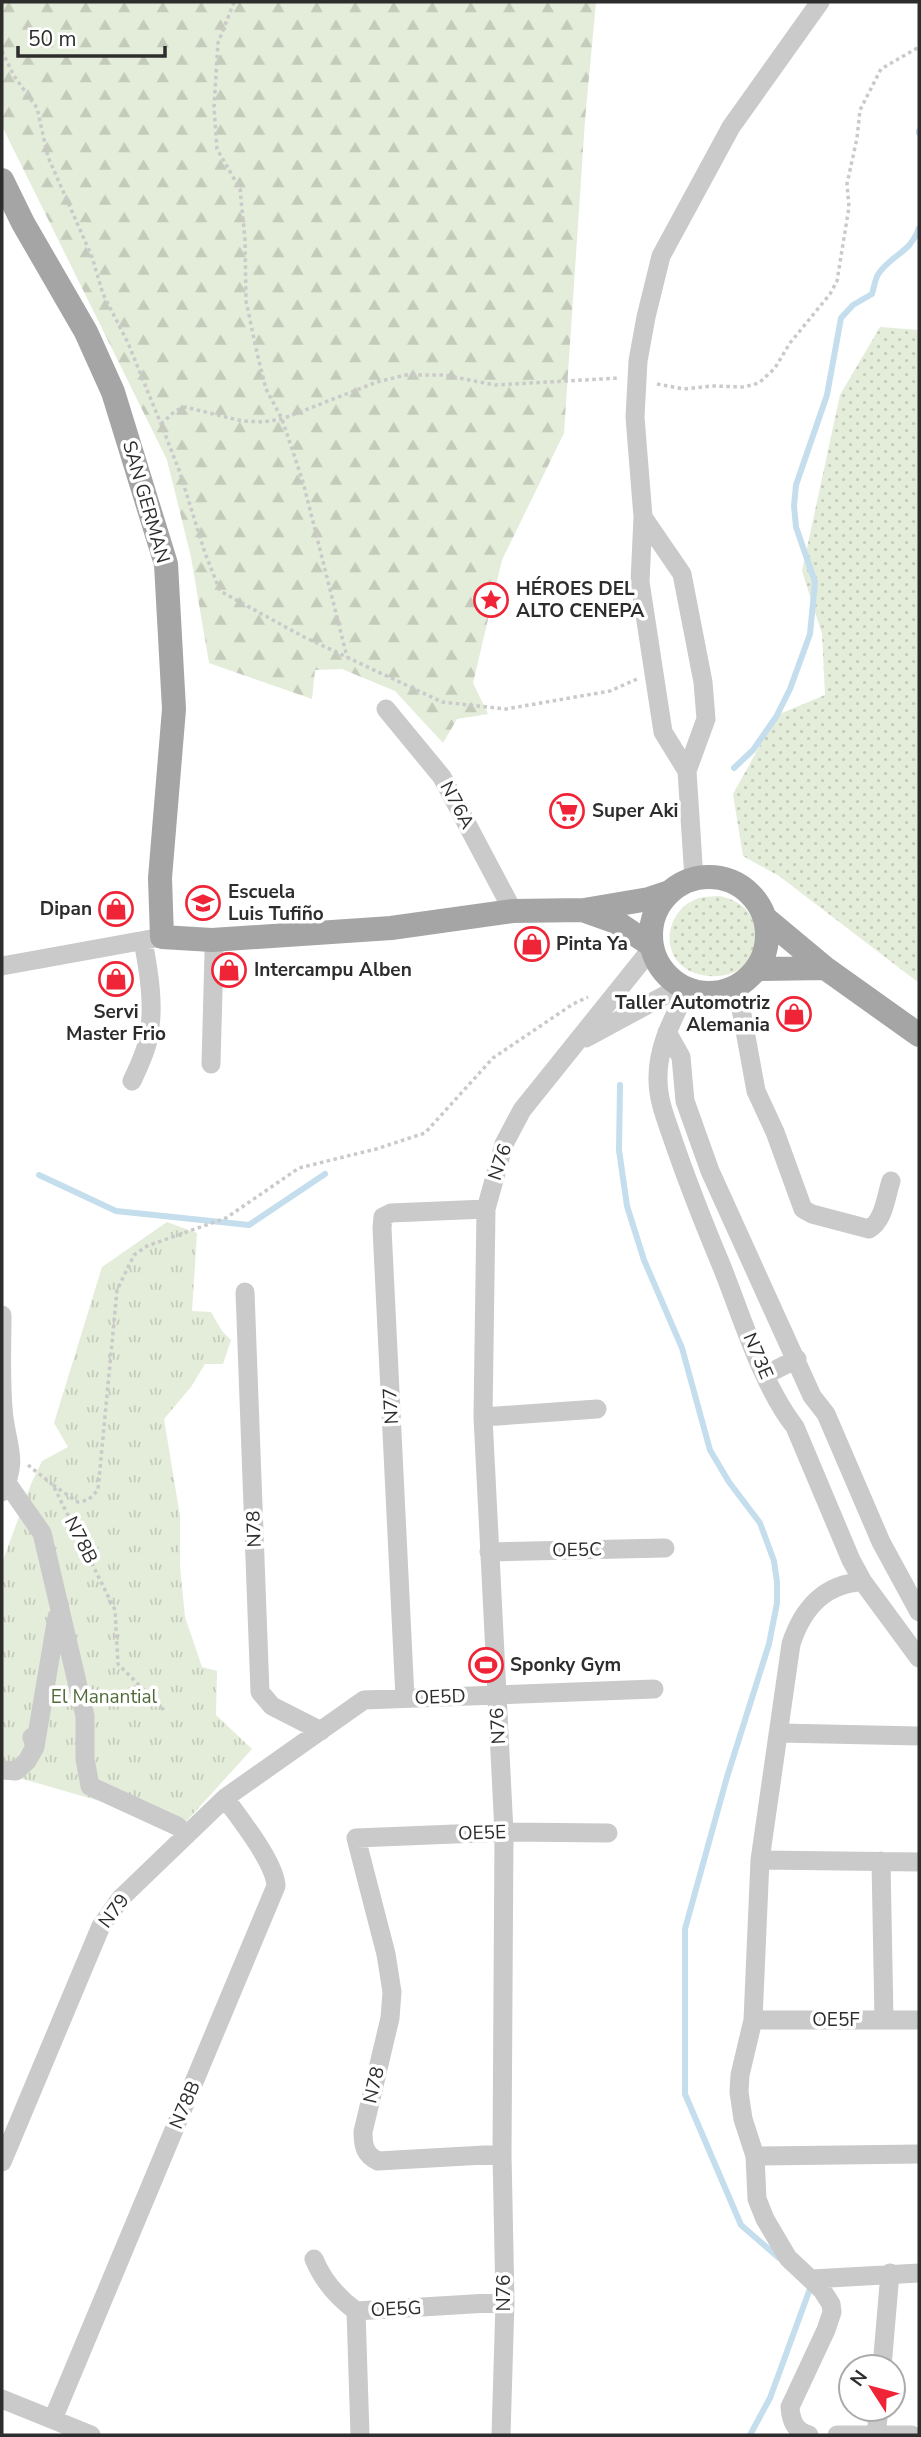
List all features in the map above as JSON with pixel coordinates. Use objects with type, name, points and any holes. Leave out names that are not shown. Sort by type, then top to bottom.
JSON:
[{"type":"main road","name":"SAN GERMAN","points":[[2,180],[23,223],[86,332],[113,392],[166,564],[174,709],[160,878],[152,939]]},
{"type":"main road","points":[[712,877],[730,881],[746,890],[758,903],[765,918],[767,945],[757,969],[737,987],[712,994],[684,988],[662,971],[651,946],[652,925],[658,907],[670,892],[694,879],[712,877]]},
{"type":"main road","points":[[152,939],[212,940],[391,928],[513,911],[584,910],[649,899],[670,892]]},
{"type":"main road","points":[[584,910],[616,922],[651,946]]},
{"type":"main road","points":[[765,918],[825,968],[919,1035]]},
{"type":"main road","points":[[757,969],[825,968]]},
{"type":"street","points":[[687,771],[663,732],[640,582],[643,517],[635,417],[646,317],[661,256],[732,127],[820,2]]},
{"type":"street","points":[[643,517],[682,573],[703,682],[706,719],[687,771],[694,879]]},
{"type":"street","name":"N76A","points":[[386,709],[442,777],[513,911]]},
{"type":"street","points":[[2,966],[152,939],[148,966],[151,1015],[148,1042],[132,1081]]},
{"type":"street","points":[[211,1064],[214,953],[212,940]]},
{"type":"street","name":"N76","points":[[501,2435],[505,2302],[502,2154],[504,1832],[483,1417],[486,1209],[504,1144],[522,1110],[620,989],[651,946]]},
{"type":"street","points":[[737,987],[756,1091],[775,1132],[803,1209],[812,1214],[869,1229],[876,1225],[891,1181]]},
{"type":"street","name":"N76","points":[[576,1044],[684,988]]},
{"type":"street","name":"N73E","points":[[684,988],[658,1060],[658,1084],[662,1107],[685,1178],[765,1375],[781,1410],[795,1427],[851,1560],[863,1582],[919,1658]]},
{"type":"street","name":"N73E","points":[[667,1032],[681,1057],[685,1101],[710,1171],[813,1396],[826,1414],[881,1542],[919,1612]]},
{"type":"street","points":[[685,1178],[710,1171]]},
{"type":"street","name":"N77","points":[[405,1698],[383,1217],[391,1213],[486,1209]]},
{"type":"street","name":"N78","points":[[245,1292],[260,1692],[272,1706],[321,1731]]},
{"type":"street","points":[[2,1315],[3,1418],[12,1452],[4,1488],[42,1533],[85,1716],[85,1759],[90,1786],[177,1826],[187,1835]]},
{"type":"street","points":[[765,1375],[797,1359]]},
{"type":"street","points":[[781,1410],[813,1396]]},
{"type":"street","points":[[483,1417],[597,1409]]},
{"type":"street","name":"OE5C","points":[[489,1552],[665,1548]]},
{"type":"street","points":[[805,2434],[791,2418],[790,2407],[826,2330],[832,2312],[831,2304],[812,2279],[788,2258],[765,2219],[757,2199],[755,2156],[743,2119],[739,2092],[740,2075],[753,2020],[760,1860],[791,1644],[802,1616],[819,1598],[853,1582],[863,1582]]},
{"type":"street","points":[[2,1770],[16,1770],[27,1761],[34,1747],[59,1604]]},
{"type":"street","name":"OE5D","points":[[321,1731],[364,1700],[653,1689]]},
{"type":"street","points":[[29,1717],[34,1747]]},
{"type":"street","name":"N79","points":[[2,2162],[101,1926],[121,1898],[225,1798],[321,1731]]},
{"type":"street","points":[[780,1733],[919,1736]]},
{"type":"street","name":"N78B","points":[[53,2419],[276,1886],[276,1877],[225,1798]]},
{"type":"street","name":"OE5E","points":[[356,1838],[504,1832],[608,1833]]},
{"type":"street","name":"N78","points":[[356,1838],[386,1954],[392,1992],[390,2018],[363,2132],[366,2153],[378,2161],[502,2154]]},
{"type":"street","points":[[760,1860],[919,1862]]},
{"type":"street","points":[[881,1861],[884,2020]]},
{"type":"street","name":"OE5F","points":[[753,2020],[919,2020]]},
{"type":"street","points":[[755,2156],[919,2154]]},
{"type":"street","name":"OE5G","points":[[314,2259],[330,2288],[356,2311],[505,2302]]},
{"type":"street","points":[[883,2353],[890,2273]]},
{"type":"street","points":[[812,2279],[919,2273]]},
{"type":"street","points":[[356,2311],[360,2435]]},
{"type":"street","points":[[2,2399],[91,2435]]},
{"type":"street","points":[[836,2435],[912,2435]]},
{"type":"path","points":[[234,2],[218,43],[214,107],[217,149],[240,188],[245,239],[246,301],[266,389],[282,419],[303,482],[347,657]]},
{"type":"path","points":[[162,424],[175,411],[185,407],[242,421],[282,419],[377,382],[406,375],[444,376],[495,385],[638,377],[684,389],[744,387],[760,383],[775,368],[790,343],[830,294],[836,281],[849,207],[847,184],[858,138],[860,110],[881,69],[919,47]]},
{"type":"path","points":[[2,51],[14,76],[37,108],[48,158],[92,257],[103,294],[128,343],[162,424],[220,591],[302,636],[442,702],[506,709],[610,691],[655,671]]},
{"type":"path","points":[[53,1485],[78,1502],[88,1500],[98,1490],[117,1290],[134,1255],[147,1246],[226,1218],[299,1168],[376,1149],[425,1133],[493,1058],[573,1004],[602,990],[620,989]]},
{"type":"path","name":"N78B","points":[[12,1452],[53,1485],[115,1610],[118,1664],[165,1711]]},
{"type":"green space","points":[[2,2],[596,2],[585,120],[564,433],[502,560],[473,683],[488,714],[457,719],[443,743],[395,691],[342,669],[315,670],[312,699],[209,663],[191,557],[167,460],[2,126]]},
{"type":"green space","points":[[880,327],[919,330],[919,983],[779,876],[743,856],[733,794],[777,715],[825,695],[822,634],[802,571],[840,395]]},
{"type":"green space","points":[[719,896],[734,901],[747,911],[756,929],[756,949],[750,961],[735,972],[716,976],[697,974],[681,965],[675,957],[671,949],[670,930],[684,906],[698,898]]},
{"type":"green space","name":"El Manantial","points":[[167,1222],[197,1233],[192,1311],[211,1312],[231,1340],[223,1364],[205,1364],[191,1387],[164,1419],[180,1516],[180,1567],[185,1617],[202,1667],[217,1671],[216,1715],[252,1749],[183,1825],[2,1773],[2,1563],[42,1461],[68,1447],[54,1423],[102,1267]]},
{"type":"waterway","points":[[734,768],[753,750],[776,717],[790,689],[810,634],[815,582],[796,527],[796,485],[827,395],[841,318],[853,305],[872,294],[879,273],[907,248],[919,228]]},
{"type":"waterway","points":[[620,1085],[619,1150],[627,1206],[644,1260],[682,1348],[710,1450],[729,1482],[760,1523],[774,1561],[777,1582],[777,1603],[769,1644],[727,1777],[685,1929],[685,2094],[741,2225],[779,2258]]},
{"type":"waterway","points":[[39,1175],[116,1211],[249,1225],[325,1174]]},
{"type":"waterway","points":[[750,2435],[770,2398],[811,2286]]},
{"type":"place","name":"HÉROES DEL ALTO CENEPA","points":[[491,600]]},
{"type":"place","name":"Super Aki","points":[[567,811]]},
{"type":"place","name":"Escuela Luis Tufiño","points":[[203,903]]},
{"type":"place","name":"Dipan","points":[[116,909]]},
{"type":"place","name":"Pinta Ya","points":[[532,944]]},
{"type":"place","name":"Intercampu Alben","points":[[229,970]]},
{"type":"place","name":"Servi Master Frio","points":[[116,979]]},
{"type":"place","name":"Taller Automotriz Alemania","points":[[794,1014]]},
{"type":"place","name":"Sponky Gym","points":[[486,1665]]}]
